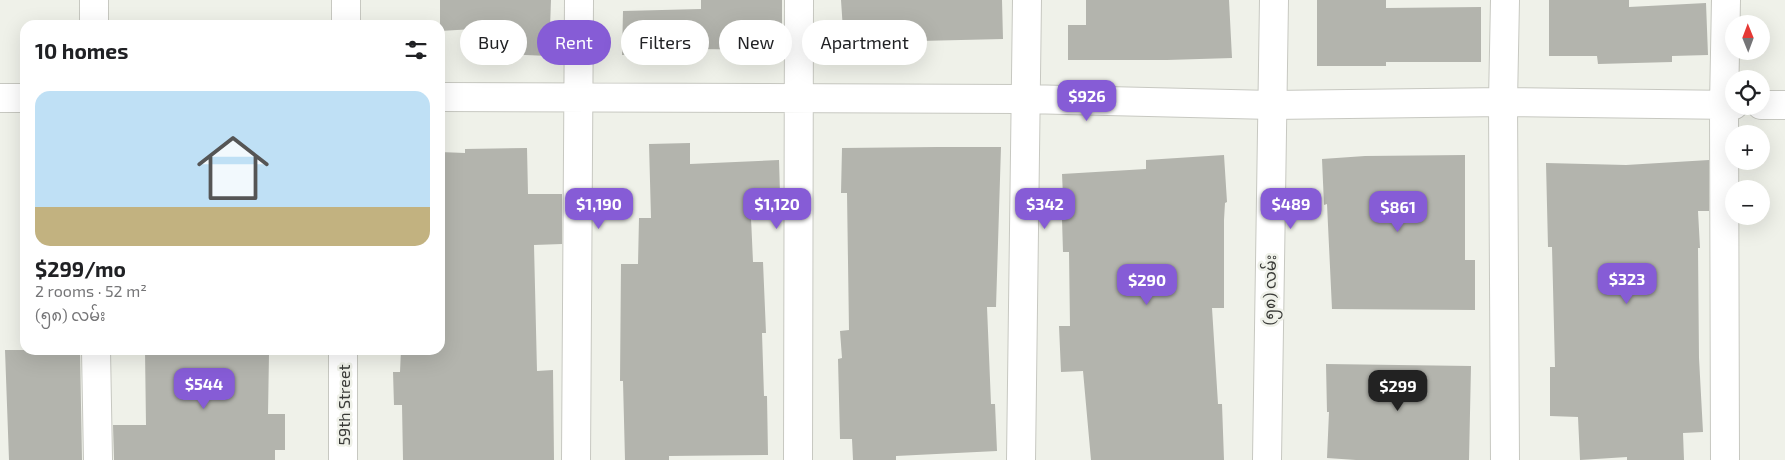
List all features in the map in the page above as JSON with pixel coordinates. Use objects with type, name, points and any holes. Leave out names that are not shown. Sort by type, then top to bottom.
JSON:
[{"type":"street","points":[[94,0],[94,20]]},
{"type":"street","points":[[346,0],[346,20]]},
{"type":"street","points":[[576,460],[579,0]]},
{"type":"street","points":[[798,460],[799,0]]},
{"type":"street","points":[[1021,460],[1027,0]]},
{"type":"street","name":"(၅၈) လမ်း","points":[[1267,460],[1274,0]]},
{"type":"street","points":[[1505,460],[1503,102],[1506,0]]},
{"type":"street","points":[[1726,0],[1728,70]]},
{"type":"street","points":[[445,97],[1025,99],[1272,105],[1503,102],[1725,105]]},
{"type":"street","points":[[0,98],[20,98]]},
{"type":"street","points":[[1770,105],[1785,106]]},
{"type":"street","points":[[1725,460],[1729,115]]},
{"type":"street","points":[[96,355],[98,460]]},
{"type":"street","name":"59th Street","points":[[343,355],[343,460]]},
{"type":"building","points":[[440,0],[551,0],[550,20],[537,20],[537,55],[527,55],[527,20],[460,20],[460,30],[445,31],[445,20],[440,20]]},
{"type":"building","points":[[701,0],[782,0],[782,20],[719,20],[719,49],[709,49],[709,20],[623,20],[623,11],[701,9]]},
{"type":"building","points":[[841,0],[1002,0],[1003,39],[927,41],[927,20],[842,20]]},
{"type":"building","points":[[1086,0],[1229,0],[1232,58],[1068,60],[1068,25],[1086,25]]},
{"type":"building","points":[[1317,0],[1386,0],[1386,8],[1481,7],[1481,62],[1386,62],[1386,66],[1317,66]]},
{"type":"building","points":[[1549,0],[1629,0],[1629,7],[1706,3],[1708,55],[1672,56],[1672,62],[1598,64],[1597,56],[1549,56]]},
{"type":"building","points":[[690,143],[690,164],[779,160],[780,194],[750,195],[753,262],[763,262],[766,333],[762,333],[764,396],[767,396],[768,455],[669,456],[669,460],[625,460],[623,381],[620,381],[621,264],[638,264],[639,218],[651,218],[649,144]]},
{"type":"building","points":[[1001,147],[996,307],[987,307],[991,404],[995,404],[997,451],[896,456],[896,460],[853,460],[852,439],[840,439],[838,359],[842,358],[840,331],[849,330],[847,193],[841,193],[842,148]]},
{"type":"building","points":[[527,148],[528,194],[562,194],[562,244],[534,245],[537,371],[553,370],[554,460],[403,460],[402,405],[394,405],[393,372],[400,372],[401,355],[445,355],[445,152],[465,153],[465,149]]},
{"type":"building","points":[[1224,155],[1227,202],[1225,203],[1224,220],[1224,308],[1212,308],[1218,404],[1222,404],[1224,460],[1091,460],[1083,371],[1061,372],[1059,326],[1070,326],[1069,252],[1063,252],[1062,174],[1146,169],[1146,160]]},
{"type":"building","points":[[1465,155],[1465,260],[1475,260],[1475,310],[1332,309],[1327,204],[1324,205],[1322,159],[1365,156]]},
{"type":"building","points":[[1709,160],[1709,211],[1698,211],[1700,248],[1698,248],[1699,358],[1703,432],[1683,433],[1684,460],[1627,460],[1627,457],[1580,460],[1578,417],[1550,416],[1550,367],[1555,367],[1552,247],[1548,247],[1546,163],[1626,165]]},
{"type":"building","points":[[5,350],[20,350],[20,355],[80,355],[82,460],[9,460]]},
{"type":"building","points":[[145,355],[269,355],[268,414],[285,414],[285,450],[275,450],[275,460],[114,460],[113,425],[146,425]]},
{"type":"building","points":[[1326,364],[1471,366],[1469,460],[1356,460],[1327,458],[1329,412],[1327,412]]}]
